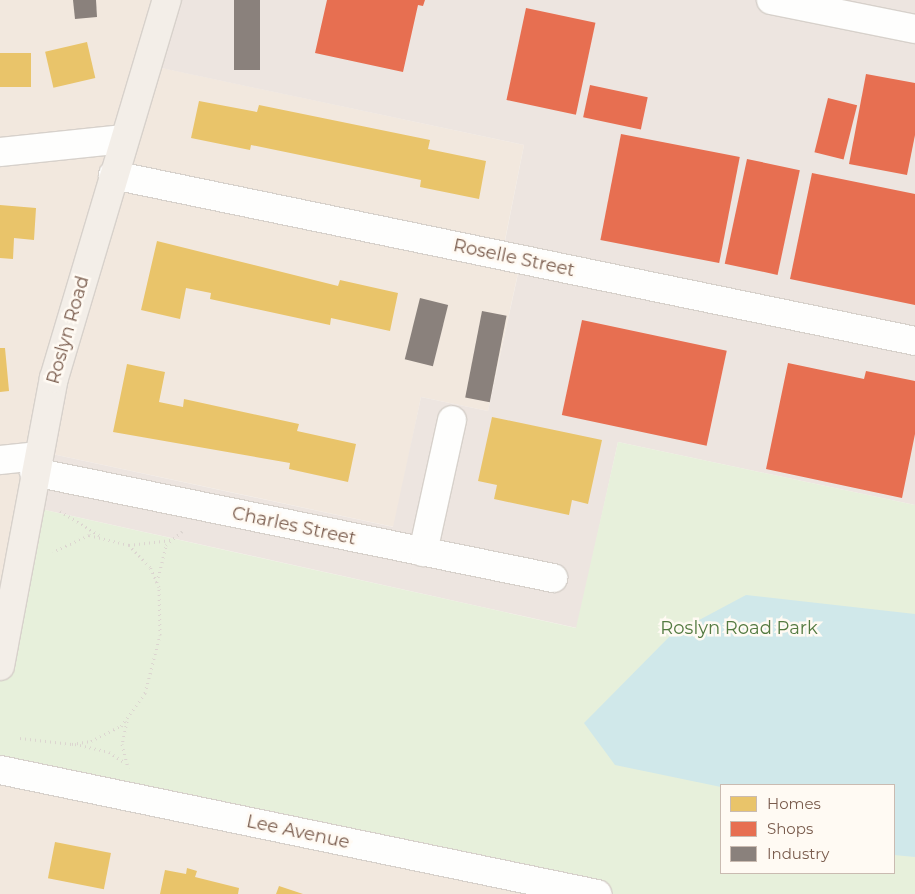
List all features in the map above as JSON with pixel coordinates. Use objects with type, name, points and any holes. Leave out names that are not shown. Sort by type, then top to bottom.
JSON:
[{"type":"main road","name":"Roslyn Road","points":[[0,666],[35,464],[58,360],[167,0]]},
{"type":"street","points":[[771,0],[915,29]]},
{"type":"street","points":[[0,152],[124,139]]},
{"type":"street","name":"Roselle Street","points":[[114,175],[915,341]]},
{"type":"street","points":[[423,552],[452,420]]},
{"type":"street","name":"Charles Street","points":[[0,460],[35,464],[196,506],[554,578]]},
{"type":"street","name":"Lee Avenue","points":[[0,770],[597,894]]},
{"type":"path","points":[[156,582],[162,556],[172,540],[184,529],[196,506]]},
{"type":"path","points":[[60,511],[102,536],[129,545],[172,540]]},
{"type":"path","points":[[53,552],[79,538],[102,536]]},
{"type":"path","points":[[72,744],[108,734],[128,718],[145,693],[154,668],[162,612],[156,582],[150,567],[129,545]]},
{"type":"path","points":[[128,718],[122,744],[126,764],[150,801]]},
{"type":"path","points":[[20,738],[72,744],[109,752],[126,764]]},
{"type":"shaded area","points":[[0,0],[168,0],[148,65],[524,145],[502,255],[521,259],[488,411],[421,397],[394,527],[38,451],[0,679]]},
{"type":"shaded area","points":[[168,0],[915,0],[915,505],[618,442],[577,628],[27,506],[38,451],[393,527],[421,397],[488,411],[521,260],[502,256],[524,145],[147,65]]},
{"type":"shaded area","points":[[0,769],[588,894],[0,894]]},
{"type":"green space","name":"Roslyn Road Park","points":[[618,442],[915,505],[915,894],[588,894],[0,769],[0,670],[27,506],[576,628]]},
{"type":"water","points":[[746,595],[915,614],[915,857],[895,855],[895,784],[720,784],[720,787],[615,765],[584,723],[671,635]]},
{"type":"building: Homes","points":[[87,42],[95,78],[53,88],[45,52]]},
{"type":"building: Homes","points":[[0,53],[31,53],[31,87],[0,87]]},
{"type":"building: Homes","points":[[199,101],[257,112],[259,105],[430,140],[428,149],[486,161],[479,199],[420,187],[421,180],[251,145],[250,150],[191,138]]},
{"type":"building: Homes","points":[[0,205],[36,208],[34,240],[14,238],[13,259],[0,258]]},
{"type":"building: Homes","points":[[157,241],[338,286],[340,280],[398,293],[390,331],[331,318],[330,325],[210,299],[211,293],[186,288],[180,319],[141,310]]},
{"type":"building: Homes","points":[[0,348],[5,348],[9,391],[0,392]]},
{"type":"building: Homes","points":[[127,364],[165,372],[159,402],[183,407],[184,399],[299,424],[297,431],[356,444],[348,482],[289,469],[290,463],[113,432]]},
{"type":"building: Homes","points":[[492,417],[602,440],[588,504],[572,500],[569,515],[494,499],[497,485],[478,481]]},
{"type":"building: Homes","points":[[55,842],[111,853],[104,889],[48,878]]},
{"type":"building: Homes","points":[[187,868],[197,871],[195,877],[239,888],[238,894],[160,894],[165,870],[186,874]]},
{"type":"building: Homes","points":[[279,886],[303,894],[276,894]]},
{"type":"building: Shops","points":[[327,0],[425,0],[423,6],[418,5],[403,72],[315,53]]},
{"type":"building: Shops","points":[[526,8],[595,23],[576,115],[506,100]]},
{"type":"building: Shops","points":[[866,74],[915,83],[915,135],[907,175],[849,164]]},
{"type":"building: Shops","points":[[590,85],[648,97],[641,130],[583,117]]},
{"type":"building: Shops","points":[[828,98],[857,105],[844,160],[814,152]]},
{"type":"building: Shops","points":[[621,134],[740,157],[719,263],[600,240]]},
{"type":"building: Shops","points":[[747,159],[800,170],[778,275],[725,264]]},
{"type":"building: Shops","points":[[812,173],[915,194],[915,305],[790,279]]},
{"type":"building: Shops","points":[[582,320],[727,351],[707,446],[562,415]]},
{"type":"building: Shops","points":[[788,363],[864,379],[866,371],[915,381],[915,434],[902,498],[766,469]]},
{"type":"building: Industry","points":[[73,0],[96,0],[97,17],[75,19]]},
{"type":"building: Industry","points":[[234,0],[260,0],[260,70],[234,70]]},
{"type":"building: Industry","points":[[420,298],[448,305],[433,366],[405,359]]},
{"type":"building: Industry","points":[[482,311],[507,316],[490,402],[465,397]]}]
